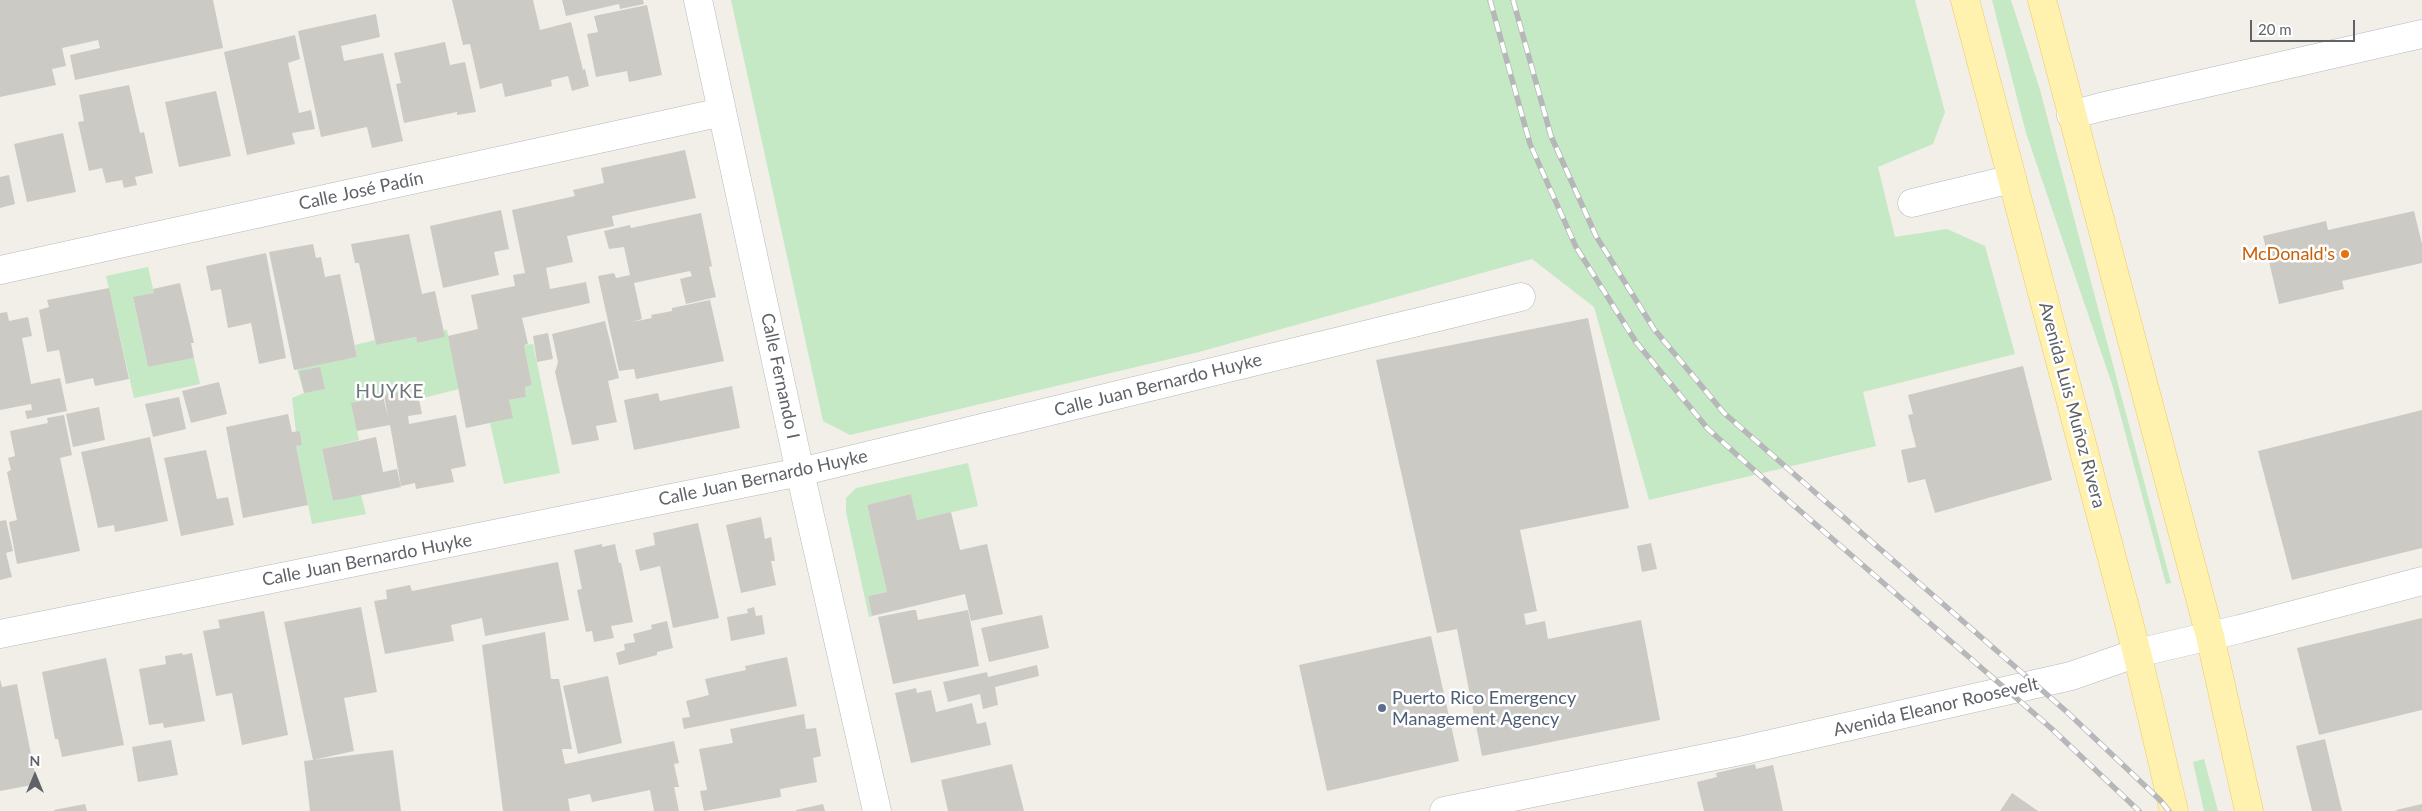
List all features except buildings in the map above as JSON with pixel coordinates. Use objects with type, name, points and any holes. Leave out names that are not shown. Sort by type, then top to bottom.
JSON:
[{"type":"main road","name":"Avenida Luis Muñoz Rivera","points":[[1965,0],[2137,653],[2174,811]]},
{"type":"main road","points":[[2042,0],[2210,636],[2249,811]]},
{"type":"street","name":"Calle Fernando I","points":[[698,0],[800,472],[877,811]]},
{"type":"street","points":[[2071,115],[2101,106],[2422,34]]},
{"type":"street","name":"Calle José Padín","points":[[0,270],[722,112]]},
{"type":"street","points":[[1912,202],[2012,179]]},
{"type":"street","name":"Calle Juan Bernardo Huyke","points":[[0,634],[800,472],[1521,297]]},
{"type":"street","name":"Avenida Eleanor Roosevelt","points":[[1444,811],[1740,752],[2071,676],[2137,653],[2422,581]]},
{"type":"green space","points":[[731,0],[1915,0],[1945,112],[1933,144],[1878,167],[1895,237],[1947,229],[1985,246],[2015,354],[1863,392],[1876,446],[1649,500],[1594,307],[1532,259],[1199,352],[850,435],[823,421]]},
{"type":"green space","points":[[1992,0],[2011,0],[2040,90],[2171,583],[2166,584],[2112,384],[2026,133]]},
{"type":"green space","points":[[148,267],[154,293],[133,298],[148,367],[194,358],[200,384],[134,398],[106,276]]},
{"type":"green space","points":[[444,330],[447,330],[459,389],[419,399],[417,394],[404,396],[403,391],[352,403],[359,440],[322,449],[333,501],[361,495],[366,514],[312,524],[296,446],[302,445],[300,431],[296,432],[292,398],[304,393],[297,369],[357,357],[355,345],[375,340],[376,345],[416,337],[417,343],[444,337]]},
{"type":"green space","points":[[533,344],[560,473],[504,484],[490,423],[512,418],[509,400],[526,397],[525,387],[532,385],[524,345]]},
{"type":"green space","points":[[968,463],[978,506],[917,520],[911,494],[867,505],[887,592],[868,596],[872,616],[869,617],[846,512],[846,498],[856,488]]},
{"type":"green space","points":[[2204,759],[2218,811],[2204,811],[2193,762]]},
{"type":"railway","points":[[1490,0],[1530,144],[1576,247],[1636,342],[1708,429],[2052,729],[2139,811]]},
{"type":"railway","points":[[1513,0],[1551,136],[1596,236],[1654,329],[1724,413],[2067,712],[2160,800],[2169,811]]},
{"type":"place","name":"McDonald's","points":[[2345,254]]},
{"type":"place","name":"Puerto Rico Emergency Management Agency","points":[[1382,708]]},
{"type":"district","name":"HUYKE","points":[[390,392]]}]
